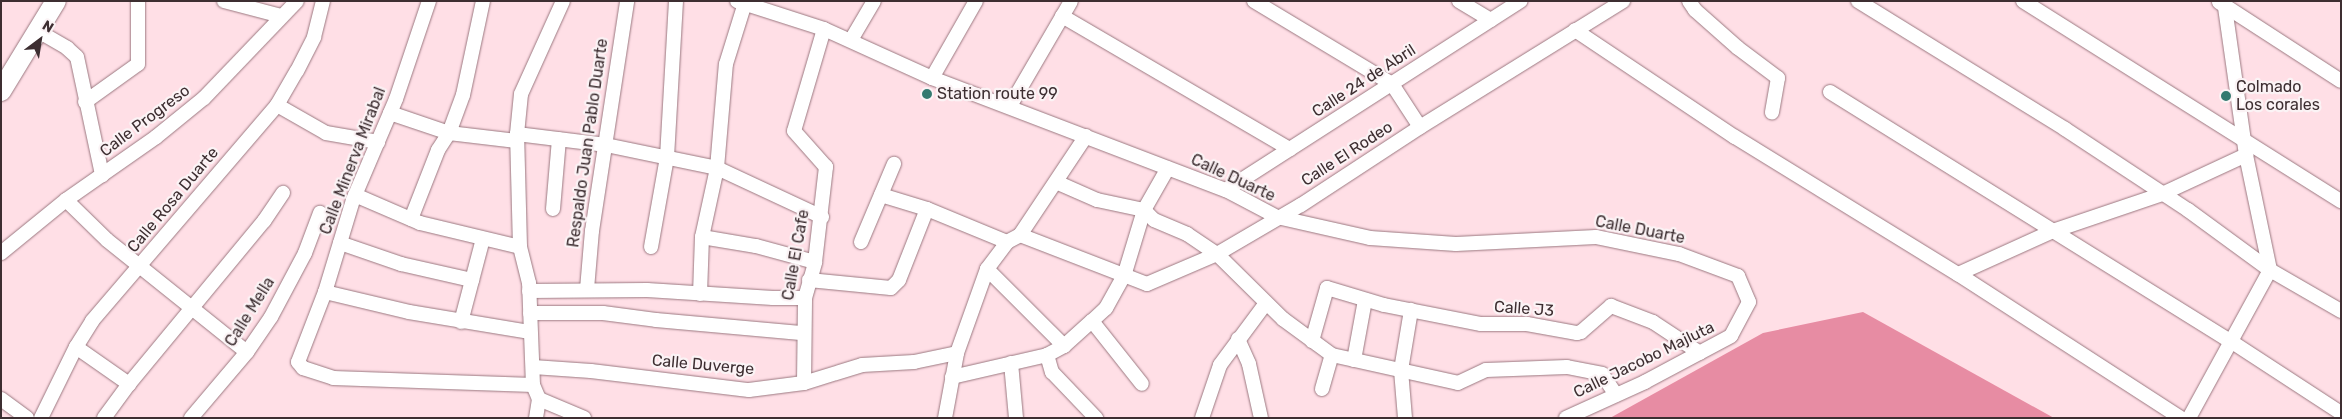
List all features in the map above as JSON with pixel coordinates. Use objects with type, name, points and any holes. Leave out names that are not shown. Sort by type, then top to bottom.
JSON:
[{"type":"street","points":[[1,91],[56,1]]},
{"type":"street","points":[[85,102],[138,64],[138,1]]},
{"type":"street","points":[[224,1],[281,16]]},
{"type":"street","name":"Calle Progreso","points":[[1,253],[66,200],[204,98],[297,1]]},
{"type":"street","name":"Calle Rosa Duarte","points":[[41,418],[76,347],[92,321],[277,105],[314,37],[323,1]]},
{"type":"street","name":"Calle Minerva Mirabal","points":[[428,1],[390,113],[355,196],[325,292],[298,362],[303,368],[333,378],[533,385]]},
{"type":"street","points":[[411,219],[438,150],[449,133],[463,95],[483,1]]},
{"type":"street","points":[[536,418],[539,399],[533,385],[529,291],[520,247],[517,137],[521,94],[564,1]]},
{"type":"street","name":"Respaldo Juan Pablo Duarte","points":[[587,289],[592,231],[627,1]]},
{"type":"street","points":[[650,247],[667,157],[676,1]]},
{"type":"street","points":[[851,40],[874,1]]},
{"type":"street","points":[[932,78],[976,1]]},
{"type":"street","points":[[1010,106],[1071,1]]},
{"type":"street","points":[[1254,1],[1392,84],[1420,126]]},
{"type":"street","points":[[1459,1],[1491,20]]},
{"type":"street","name":"Calle 24 de Abril","points":[[1226,190],[1520,1]]},
{"type":"street","name":"Calle El Rodeo","points":[[1020,235],[1147,284],[1217,254],[1301,205],[1420,126],[1623,1]]},
{"type":"street","points":[[1689,1],[1695,10],[1738,48],[1778,78],[1772,112]]},
{"type":"street","points":[[1858,1],[2065,129],[2270,270],[2341,311]]},
{"type":"street","points":[[2023,1],[2341,201]]},
{"type":"street","points":[[700,294],[702,237],[717,168],[726,64],[741,2]]},
{"type":"street","name":"Calle Duarte","points":[[741,2],[772,6],[932,78],[1010,106],[1226,190],[1277,218],[1370,238],[1456,244],[1596,236],[1679,254],[1738,276]]},
{"type":"street","points":[[2190,418],[2270,270],[2246,155],[2222,2]]},
{"type":"street","points":[[2222,2],[2341,81]]},
{"type":"street","points":[[1062,16],[1290,149]]},
{"type":"street","name":"Calle El Cafe","points":[[804,383],[803,333],[805,298],[815,262],[822,217],[826,167],[794,131],[824,29]]},
{"type":"street","points":[[1575,30],[1735,137],[1958,274],[2181,418]]},
{"type":"street","points":[[38,31],[68,48],[76,58],[102,175]]},
{"type":"street","points":[[1830,92],[2232,342],[2341,413]]},
{"type":"street","points":[[277,105],[326,132],[378,142]]},
{"type":"street","points":[[390,113],[449,133],[559,139],[606,145],[717,168],[822,217]]},
{"type":"street","points":[[945,418],[957,353],[988,269],[1007,242],[1020,235],[1086,136]]},
{"type":"street","points":[[553,209],[559,139]]},
{"type":"street","points":[[1958,274],[2053,231],[2162,194],[2246,155]]},
{"type":"street","points":[[861,242],[894,164]]},
{"type":"street","points":[[952,377],[1047,355],[1064,346],[1106,308],[1124,276],[1144,210],[1168,168]]},
{"type":"street","points":[[1056,182],[1097,200],[1144,210],[1154,220],[1187,234],[1217,254],[1283,319],[1332,355],[1458,383],[1486,370],[1567,367],[1602,374],[1616,395]]},
{"type":"street","points":[[104,418],[129,384],[264,221],[284,192]]},
{"type":"street","points":[[881,195],[927,209],[1007,242]]},
{"type":"street","points":[[355,196],[411,219],[520,247]]},
{"type":"street","points":[[66,200],[139,268],[247,352]]},
{"type":"street","points":[[809,280],[891,288],[899,280],[927,209]]},
{"type":"street","name":"Calle Mella","points":[[191,418],[247,352],[271,317],[305,252],[320,213]]},
{"type":"street","points":[[702,237],[756,246],[815,262]]},
{"type":"street","points":[[461,322],[483,239]]},
{"type":"street","points":[[340,243],[401,264],[472,280]]},
{"type":"street","points":[[988,269],[1064,346]]},
{"type":"street","name":"Calle Jacobo Majluta","points":[[1566,418],[1616,395],[1731,336],[1749,302],[1738,276]]},
{"type":"street","name":"Calle J3","points":[[1312,341],[1327,288],[1365,300],[1481,324],[1527,324],[1577,333],[1581,332],[1611,306],[1654,322],[1700,353]]},
{"type":"street","points":[[529,291],[587,289],[805,298]]},
{"type":"street","points":[[325,292],[461,322],[530,332]]},
{"type":"street","points":[[1354,360],[1365,300]]},
{"type":"street","points":[[1202,418],[1220,365],[1266,303]]},
{"type":"street","points":[[1405,418],[1401,370],[1411,310]]},
{"type":"street","points":[[530,313],[603,313],[656,320],[803,333]]},
{"type":"street","points":[[1092,321],[1142,384]]},
{"type":"street","points":[[1238,339],[1249,364],[1261,418]]},
{"type":"street","points":[[76,347],[129,384]]},
{"type":"street","name":"Calle Duverge","points":[[532,367],[591,371],[749,390],[804,383],[862,365],[914,362],[957,353]]},
{"type":"street","points":[[1047,355],[1052,372],[1096,418]]},
{"type":"street","points":[[1322,389],[1332,355]]},
{"type":"street","points":[[1011,363],[1016,418]]},
{"type":"street","points":[[539,399],[584,418]]},
{"type":"street","points":[[2,403],[27,418]]},
{"type":"shaded area","points":[[1863,312],[2054,418],[1610,418],[1763,333]]},
{"type":"place","name":"Station route 99","points":[[927,94]]},
{"type":"place","name":"Colmado Los corales","points":[[2226,96]]}]
